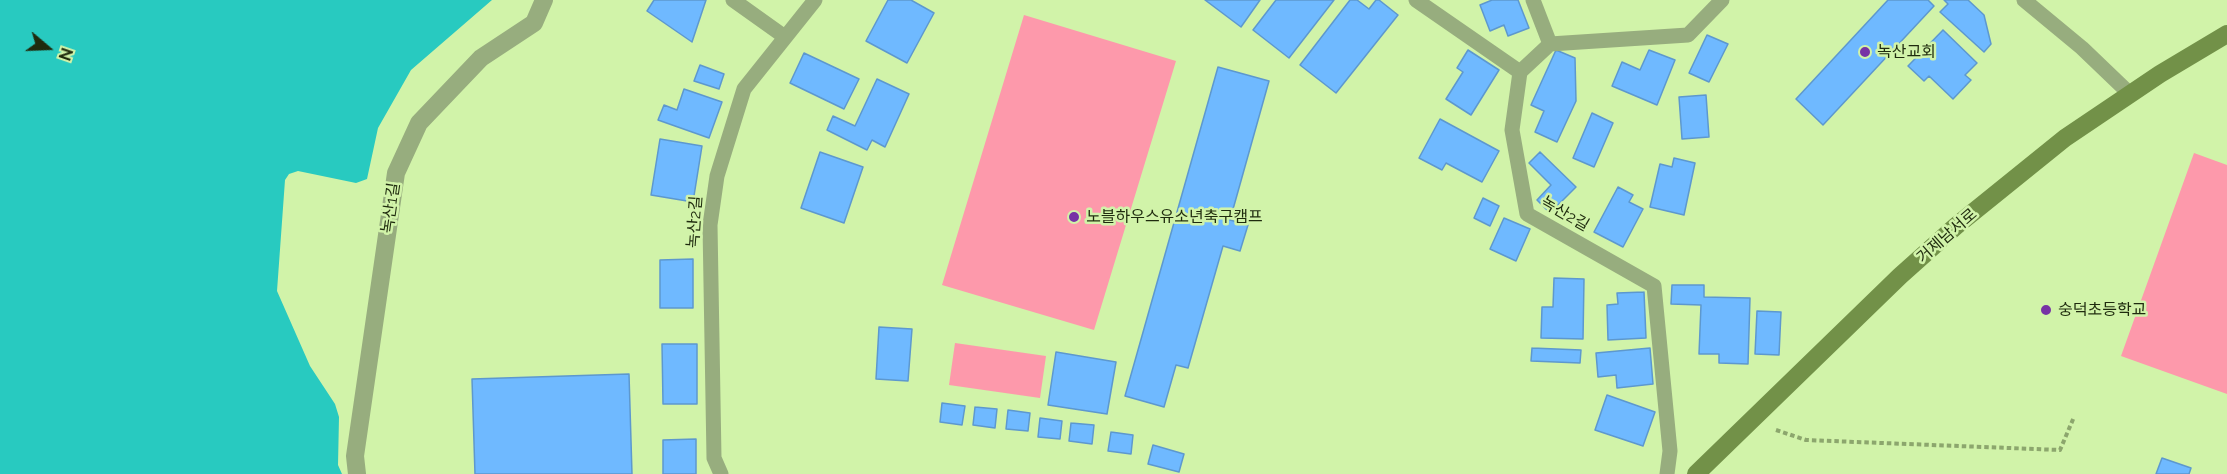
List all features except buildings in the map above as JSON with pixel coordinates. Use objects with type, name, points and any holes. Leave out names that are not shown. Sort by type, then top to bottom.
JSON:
[{"type":"main road","name":"거제남서로","points":[[1696,474],[1900,276],[1956,226],[2065,138],[2130,94],[2227,34]]},
{"type":"street","name":"녹산1길","points":[[357,474],[355,456],[396,173],[419,123],[481,58],[534,22],[544,0]]},
{"type":"lane","points":[[733,0],[785,37]]},
{"type":"lane","name":"녹산2길","points":[[721,474],[714,458],[710,225],[717,176],[744,89],[815,0]]},
{"type":"lane","points":[[1416,0],[1520,72],[1551,44],[1688,35],[1722,0]]},
{"type":"lane","points":[[1533,0],[1551,44]]},
{"type":"lane","points":[[2024,0],[2082,48],[2130,94]]},
{"type":"lane","name":"녹산2길","points":[[1520,72],[1512,130],[1527,214],[1654,286],[1670,451],[1667,474]]},
{"type":"path","points":[[1749,421],[1806,440],[2060,450],[2074,417]]},
{"type":"shaded area","points":[[1024,15],[1176,61],[1094,330],[942,285]]},
{"type":"shaded area","points":[[2194,153],[2227,165],[2227,394],[2121,356]]},
{"type":"shaded area","points":[[955,343],[1046,356],[1040,398],[949,385]]},
{"type":"water","points":[[0,0],[492,0],[411,70],[378,128],[367,179],[356,183],[298,171],[289,174],[285,180],[277,291],[310,366],[335,404],[339,417],[338,465],[342,474],[0,474]]},
{"type":"place","name":"녹산교회","points":[[1865,52]]},
{"type":"place","name":"노블하우스유소년축구캠프","points":[[1074,217]]},
{"type":"place","name":"숭덕초등학교","points":[[2046,310]]}]
